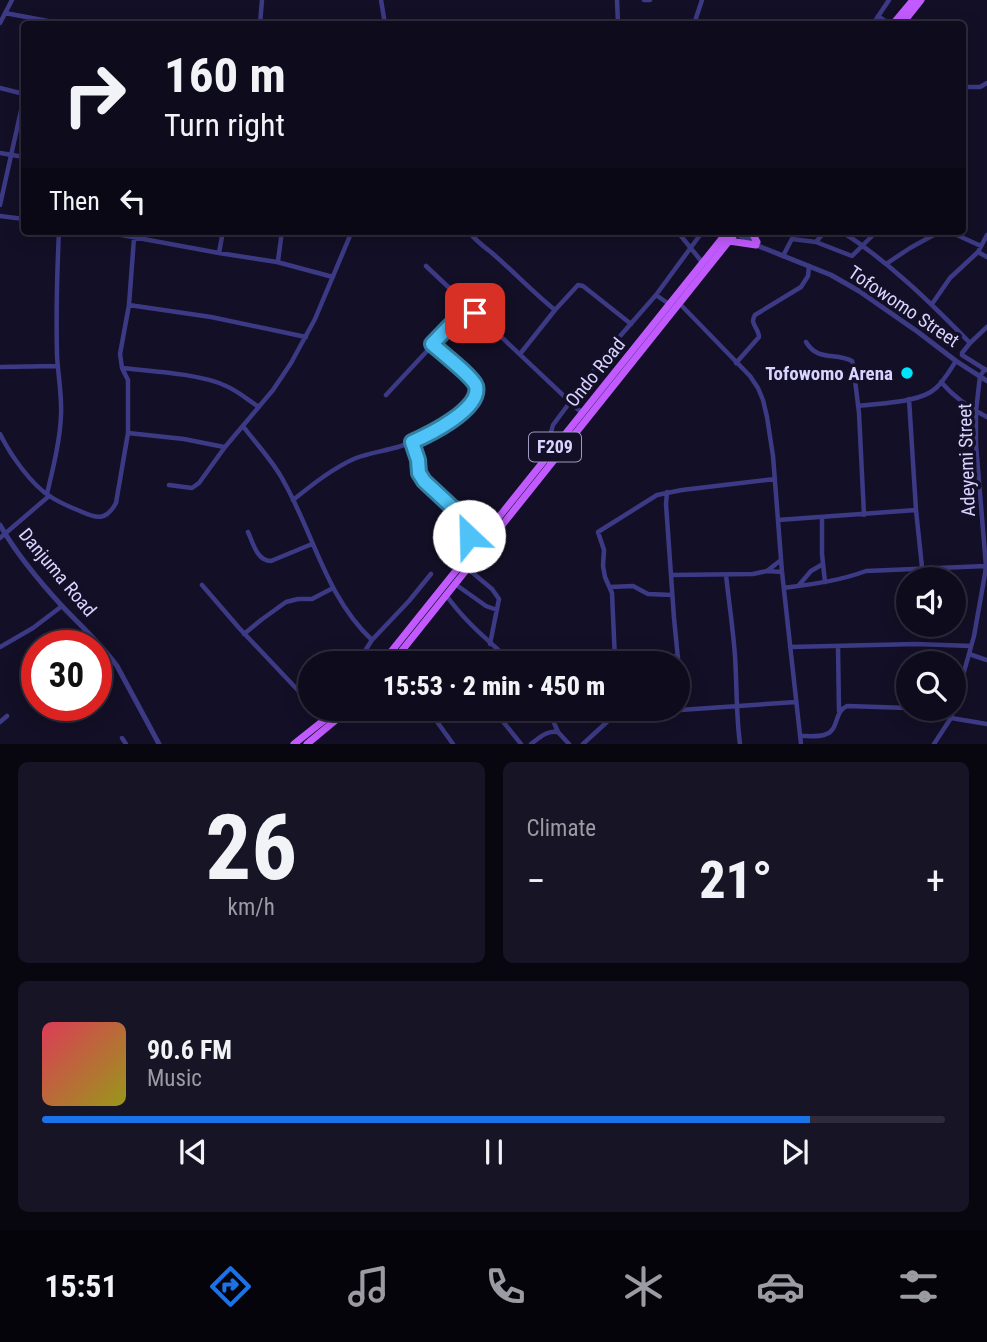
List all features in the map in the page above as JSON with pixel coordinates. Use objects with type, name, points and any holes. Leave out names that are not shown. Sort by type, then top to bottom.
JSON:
[{"type":"main road","points":[[894,21],[913,0]]},
{"type":"main road","points":[[904,21],[922,0]]},
{"type":"main road","name":"Ondo Road","points":[[402,651],[467,568],[556,445],[702,262],[729,235]]},
{"type":"main road","name":"Ondo Road","points":[[392,651],[679,303],[731,235]]},
{"type":"main road","points":[[753,235],[758,245]]},
{"type":"main road","points":[[729,240],[758,245]]},
{"type":"main road","points":[[294,744],[323,721]]},
{"type":"main road","points":[[307,744],[335,721]]},
{"type":"street","points":[[0,23],[12,0]]},
{"type":"street","points":[[260,21],[262,0]]},
{"type":"street","points":[[381,0],[384,21]]},
{"type":"street","points":[[617,0],[618,21]]},
{"type":"street","points":[[644,0],[650,0]]},
{"type":"street","points":[[695,21],[702,0]]},
{"type":"street","points":[[875,21],[889,0]]},
{"type":"street","points":[[5,13],[48,21]]},
{"type":"street","points":[[878,16],[886,21]]},
{"type":"street","points":[[966,87],[980,87],[987,83]]},
{"type":"street","points":[[0,88],[21,94]]},
{"type":"street","points":[[0,205],[21,110]]},
{"type":"street","points":[[0,153],[21,157]]},
{"type":"street","points":[[0,216],[21,219]]},
{"type":"street","points":[[2,535],[48,495],[53,470],[62,402],[58,366],[56,288],[59,235]]},
{"type":"street","points":[[119,235],[277,262],[333,277]]},
{"type":"street","points":[[219,253],[222,235]]},
{"type":"street","points":[[277,262],[281,235]]},
{"type":"street","points":[[169,485],[189,488],[195,486],[273,390],[306,337],[350,235]]},
{"type":"street","points":[[471,235],[555,310]]},
{"type":"street","points":[[680,235],[702,262]]},
{"type":"street","points":[[556,445],[550,432],[570,401],[656,295],[700,235]]},
{"type":"street","name":"Tofowomo Street","points":[[740,235],[831,275],[859,291],[987,381]]},
{"type":"street","name":"Tofowomo Street","points":[[748,235],[758,245]]},
{"type":"street","points":[[783,256],[794,235]]},
{"type":"street","points":[[816,242],[822,235]]},
{"type":"street","points":[[847,235],[864,246],[932,304],[970,343]]},
{"type":"street","points":[[792,239],[816,242],[849,256],[855,254],[874,235]]},
{"type":"street","points":[[886,264],[929,235]]},
{"type":"street","points":[[955,235],[987,257]]},
{"type":"street","points":[[932,304],[950,278],[979,249],[987,235]]},
{"type":"street","points":[[0,434],[8,451],[48,495],[84,513],[100,517],[112,510],[116,503],[128,433],[128,380],[122,368],[120,354],[129,305],[134,238]]},
{"type":"street","points":[[426,266],[582,413]]},
{"type":"street","points":[[736,363],[759,337],[752,319],[755,315],[801,287],[808,276],[809,266]]},
{"type":"street","points":[[520,354],[578,285],[631,324]]},
{"type":"street","points":[[656,295],[669,304]]},
{"type":"street","points":[[679,303],[754,382],[763,400],[775,479],[782,572],[801,744]]},
{"type":"street","points":[[129,305],[211,317],[306,337]]},
{"type":"street","points":[[386,395],[468,307]]},
{"type":"street","points":[[979,376],[986,370],[962,355],[962,351],[987,327]]},
{"type":"street","points":[[292,334],[300,347]]},
{"type":"street","points":[[806,342],[817,354],[852,361],[858,406],[864,515]]},
{"type":"street","points":[[293,500],[350,461],[412,442],[456,418],[477,390],[471,379],[432,344]]},
{"type":"street","points":[[858,406],[929,394],[957,361]]},
{"type":"street","points":[[0,367],[58,366]]},
{"type":"street","points":[[122,368],[177,374],[221,383],[258,407]]},
{"type":"street","name":"Adeyemi Street","points":[[966,665],[986,566],[976,445],[979,376]]},
{"type":"street","points":[[941,382],[952,394],[987,417]]},
{"type":"street","points":[[909,399],[922,567],[986,566]]},
{"type":"street","points":[[243,426],[277,470],[346,611],[360,630],[372,640]]},
{"type":"street","points":[[128,433],[225,447]]},
{"type":"street","points":[[412,442],[419,473],[424,481],[452,507],[468,516],[469,536],[477,545]]},
{"type":"street","points":[[615,651],[614,613],[603,566],[604,550],[598,532],[657,495],[667,492],[775,479]]},
{"type":"street","points":[[667,492],[678,651]]},
{"type":"street","points":[[778,520],[916,510]]},
{"type":"street","points":[[822,517],[825,582]]},
{"type":"street","name":"Danjuma Road","points":[[0,525],[2,535],[27,566],[117,666],[159,744]]},
{"type":"street","points":[[248,532],[258,553],[267,562],[312,544]]},
{"type":"street","points":[[767,571],[782,559]]},
{"type":"street","points":[[799,585],[811,571],[823,564]]},
{"type":"street","points":[[467,568],[499,599],[490,644]]},
{"type":"street","points":[[784,587],[854,576],[866,570],[896,568]]},
{"type":"street","points":[[671,575],[782,572]]},
{"type":"street","points":[[364,651],[431,574]]},
{"type":"street","points":[[726,575],[735,656],[740,744]]},
{"type":"street","points":[[455,584],[486,606],[497,610]]},
{"type":"street","points":[[202,585],[298,690]]},
{"type":"street","points":[[610,587],[633,586],[648,594],[672,595]]},
{"type":"street","points":[[244,634],[286,602],[298,598],[312,599],[333,588]]},
{"type":"street","points":[[446,595],[461,616],[498,650]]},
{"type":"street","points":[[980,602],[987,601]]},
{"type":"street","points":[[0,647],[62,606]]},
{"type":"street","points":[[790,648],[916,644],[971,646]]},
{"type":"street","points":[[801,736],[826,735],[834,728],[839,712],[838,646]]},
{"type":"street","points":[[969,654],[987,660]]},
{"type":"street","points":[[690,710],[796,702]]},
{"type":"street","points":[[839,712],[847,706],[896,708]]},
{"type":"street","points":[[0,722],[7,716]]},
{"type":"street","points":[[966,720],[987,724]]},
{"type":"street","points":[[438,721],[453,744]]},
{"type":"street","points":[[503,721],[521,744]]},
{"type":"street","points":[[553,721],[558,732],[569,744]]},
{"type":"street","points":[[583,744],[608,721]]},
{"type":"street","name":"Adeyemi Street","points":[[934,744],[949,721]]},
{"type":"street","points":[[531,744],[552,731],[558,732]]},
{"type":"street","points":[[122,738],[126,744]]},
{"type":"place","name":"Tofowomo Arena","points":[[907,373]]},
{"type":"route","points":[[469,536],[468,516],[452,507],[429,487],[419,473],[412,442],[456,418],[475,396],[477,390],[471,379],[432,344],[468,307],[475,313]]}]
